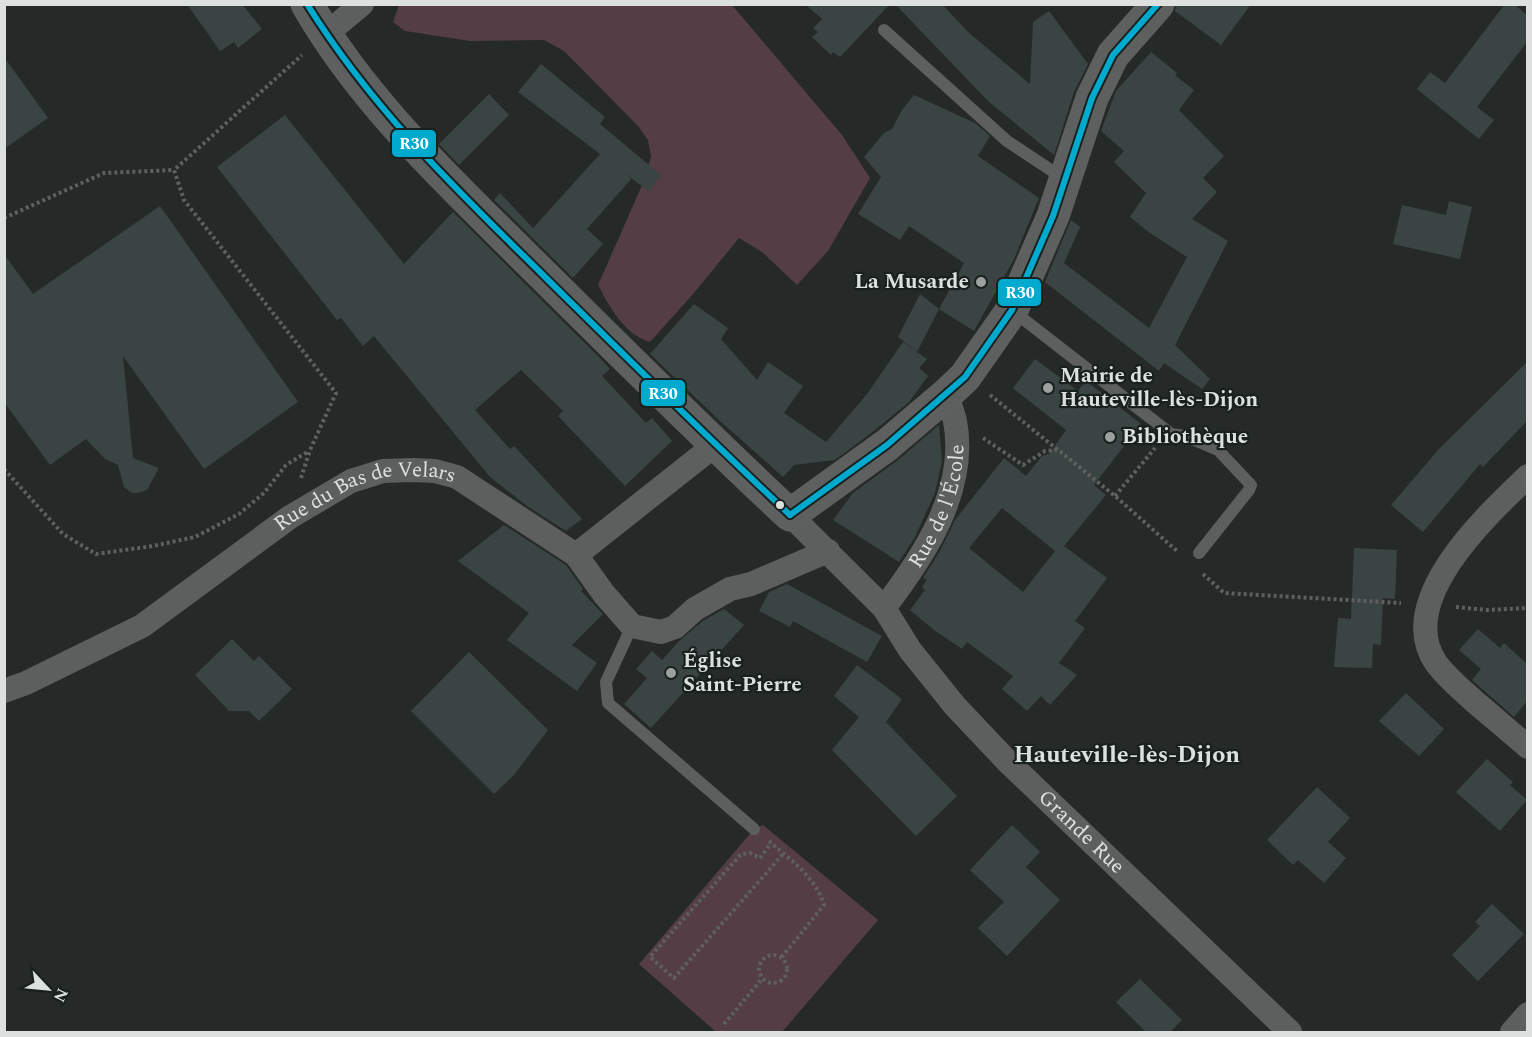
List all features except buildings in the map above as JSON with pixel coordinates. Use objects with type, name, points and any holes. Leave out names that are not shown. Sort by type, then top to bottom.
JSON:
[{"type":"street","points":[[308,4],[325,35],[376,103],[423,153],[715,445],[790,515],[887,445],[951,408],[964,376],[1012,310],[1053,216],[1092,98],[1113,55],[1158,4]]},
{"type":"street","points":[[325,35],[362,4]]},
{"type":"street","name":"Rue de l'École","points":[[884,608],[922,553],[945,507],[955,468],[951,408]]},
{"type":"street","points":[[715,445],[576,555],[604,594],[632,626],[661,632],[675,627],[695,609],[730,589],[751,584],[828,551]]},
{"type":"street","name":"Rue du Bas de Velars","points":[[4,691],[26,683],[142,626],[290,517],[351,481],[383,471],[435,471],[457,477],[576,555]]},
{"type":"street","points":[[1527,476],[1502,500],[1457,552],[1439,580],[1428,605],[1425,622],[1426,640],[1436,663],[1453,682],[1527,747]]},
{"type":"street","name":"Grande Rue","points":[[790,515],[884,608],[910,650],[955,706],[1007,761],[1290,1032]]},
{"type":"street","points":[[1512,1032],[1527,1014]]},
{"type":"lane","points":[[884,30],[1007,141],[1065,180]]},
{"type":"lane","points":[[1012,310],[1171,434],[1185,436],[1218,450],[1251,484],[1249,490],[1199,553]]},
{"type":"lane","points":[[632,626],[606,682],[608,703],[754,829]]},
{"type":"path","points":[[4,218],[104,173],[174,170],[325,35]]},
{"type":"path","points":[[174,170],[184,200],[336,393],[310,450],[290,517]]},
{"type":"path","points":[[999,402],[1115,496],[1182,556]]},
{"type":"path","points":[[951,408],[968,428],[1023,465],[1045,451],[1058,450]]},
{"type":"path","points":[[1115,496],[1157,445],[1164,449]]},
{"type":"path","points":[[4,469],[63,534],[96,554],[195,537],[238,514],[264,493],[286,465],[310,450]]},
{"type":"path","points":[[1199,571],[1224,593],[1487,610],[1527,608]]},
{"type":"path","points":[[754,829],[811,878],[824,905],[781,958]]},
{"type":"path","points":[[771,843],[760,858],[750,853],[741,854],[650,957],[674,978],[783,854]]},
{"type":"path","points":[[773,955],[781,958],[786,964],[783,978],[769,983],[762,979],[759,971],[760,964],[765,957],[773,955]]},
{"type":"path","points":[[724,1024],[762,979]]},
{"type":"shaded area","points":[[399,5],[732,5],[842,135],[870,178],[828,251],[797,285],[762,252],[739,238],[650,342],[633,333],[619,320],[598,285],[643,183],[651,157],[648,140],[638,126],[564,51],[544,40],[470,41],[405,31],[393,22]]},
{"type":"shaded area","points":[[763,825],[878,920],[782,1032],[716,1032],[639,964],[754,829]]},
{"type":"transit line","name":"R30","points":[[307,4],[359,79],[447,179],[634,365],[790,515]]},
{"type":"transit line","name":"R30","points":[[790,515],[887,445],[965,377],[1012,310],[1053,216],[1092,98],[1113,55],[1158,4]]},
{"type":"place","name":"La Musarde","points":[[981,282]]},
{"type":"place","name":"Mairie de Hauteville-lès-Dijon","points":[[1048,388]]},
{"type":"place","name":"Bibliothèque","points":[[1110,437]]},
{"type":"place","name":"Église Saint-Pierre","points":[[671,673]]},
{"type":"district","name":"Hauteville-lès-Dijon","points":[[1127,755]]}]
